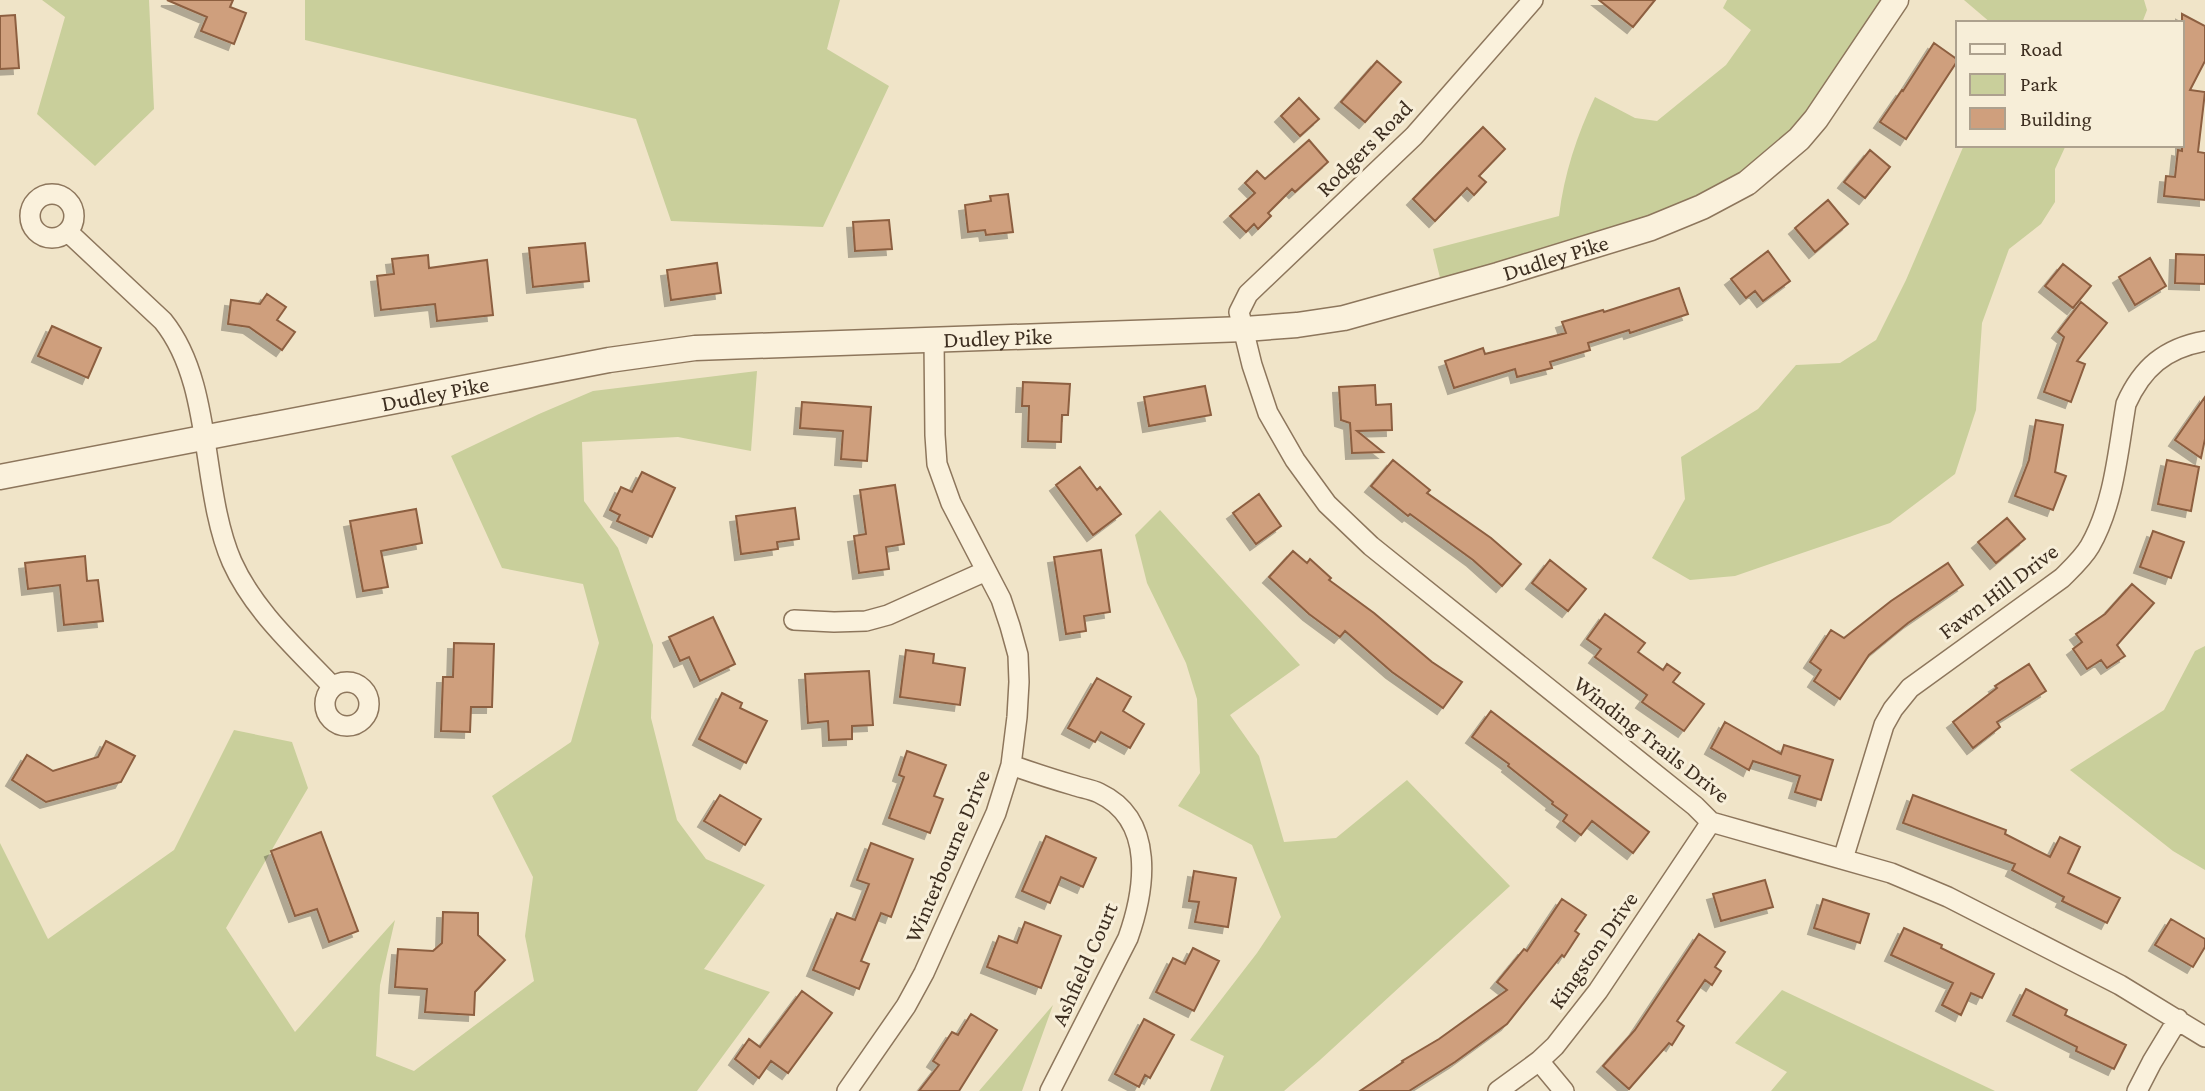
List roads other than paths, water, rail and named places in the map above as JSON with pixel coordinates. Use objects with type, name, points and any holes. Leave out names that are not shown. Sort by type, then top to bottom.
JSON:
[{"type":"street","name":"Rodgers Road","points":[[1245,329],[1239,312],[1248,294],[1414,136],[1533,0]]},
{"type":"street","name":"Dudley Pike","points":[[0,477],[609,360],[695,348],[1245,329],[1297,326],[1344,318],[1651,228],[1702,207],[1747,183],[1779,158],[1816,119],[1895,0]]},
{"type":"street","points":[[68,232],[163,321],[174,335],[183,352],[193,383],[222,530],[232,562],[264,611],[333,687]]},
{"type":"street","name":"Winding Trails Drive","points":[[1245,329],[1252,365],[1268,413],[1295,460],[1327,504],[1371,546],[1712,822],[1891,873],[1948,897],[2120,985],[2205,1037]]},
{"type":"street","name":"Winterbourne Drive","points":[[847,1091],[906,1006],[924,973],[996,813],[1011,765],[1019,694],[1018,655],[1001,599],[951,503],[937,464],[934,340]]},
{"type":"street","name":"Fawn Hill Drive","points":[[1843,859],[1884,725],[1893,709],[1910,688],[2062,578],[2079,561],[2104,518],[2126,404],[2133,388],[2142,374],[2174,350],[2205,341]]},
{"type":"street","points":[[794,621],[866,621],[888,615],[986,571]]},
{"type":"street","name":"Ashfield Court","points":[[1011,765],[1098,792],[1126,815],[1141,846],[1142,885],[1128,938],[1050,1091]]},
{"type":"street","name":"Kingston Drive","points":[[1498,1091],[1555,1046],[1598,991],[1712,822]]},
{"type":"street","points":[[2137,1091],[2178,1019]]},
{"type":"street","points":[[1539,1060],[1564,1091]]}]
